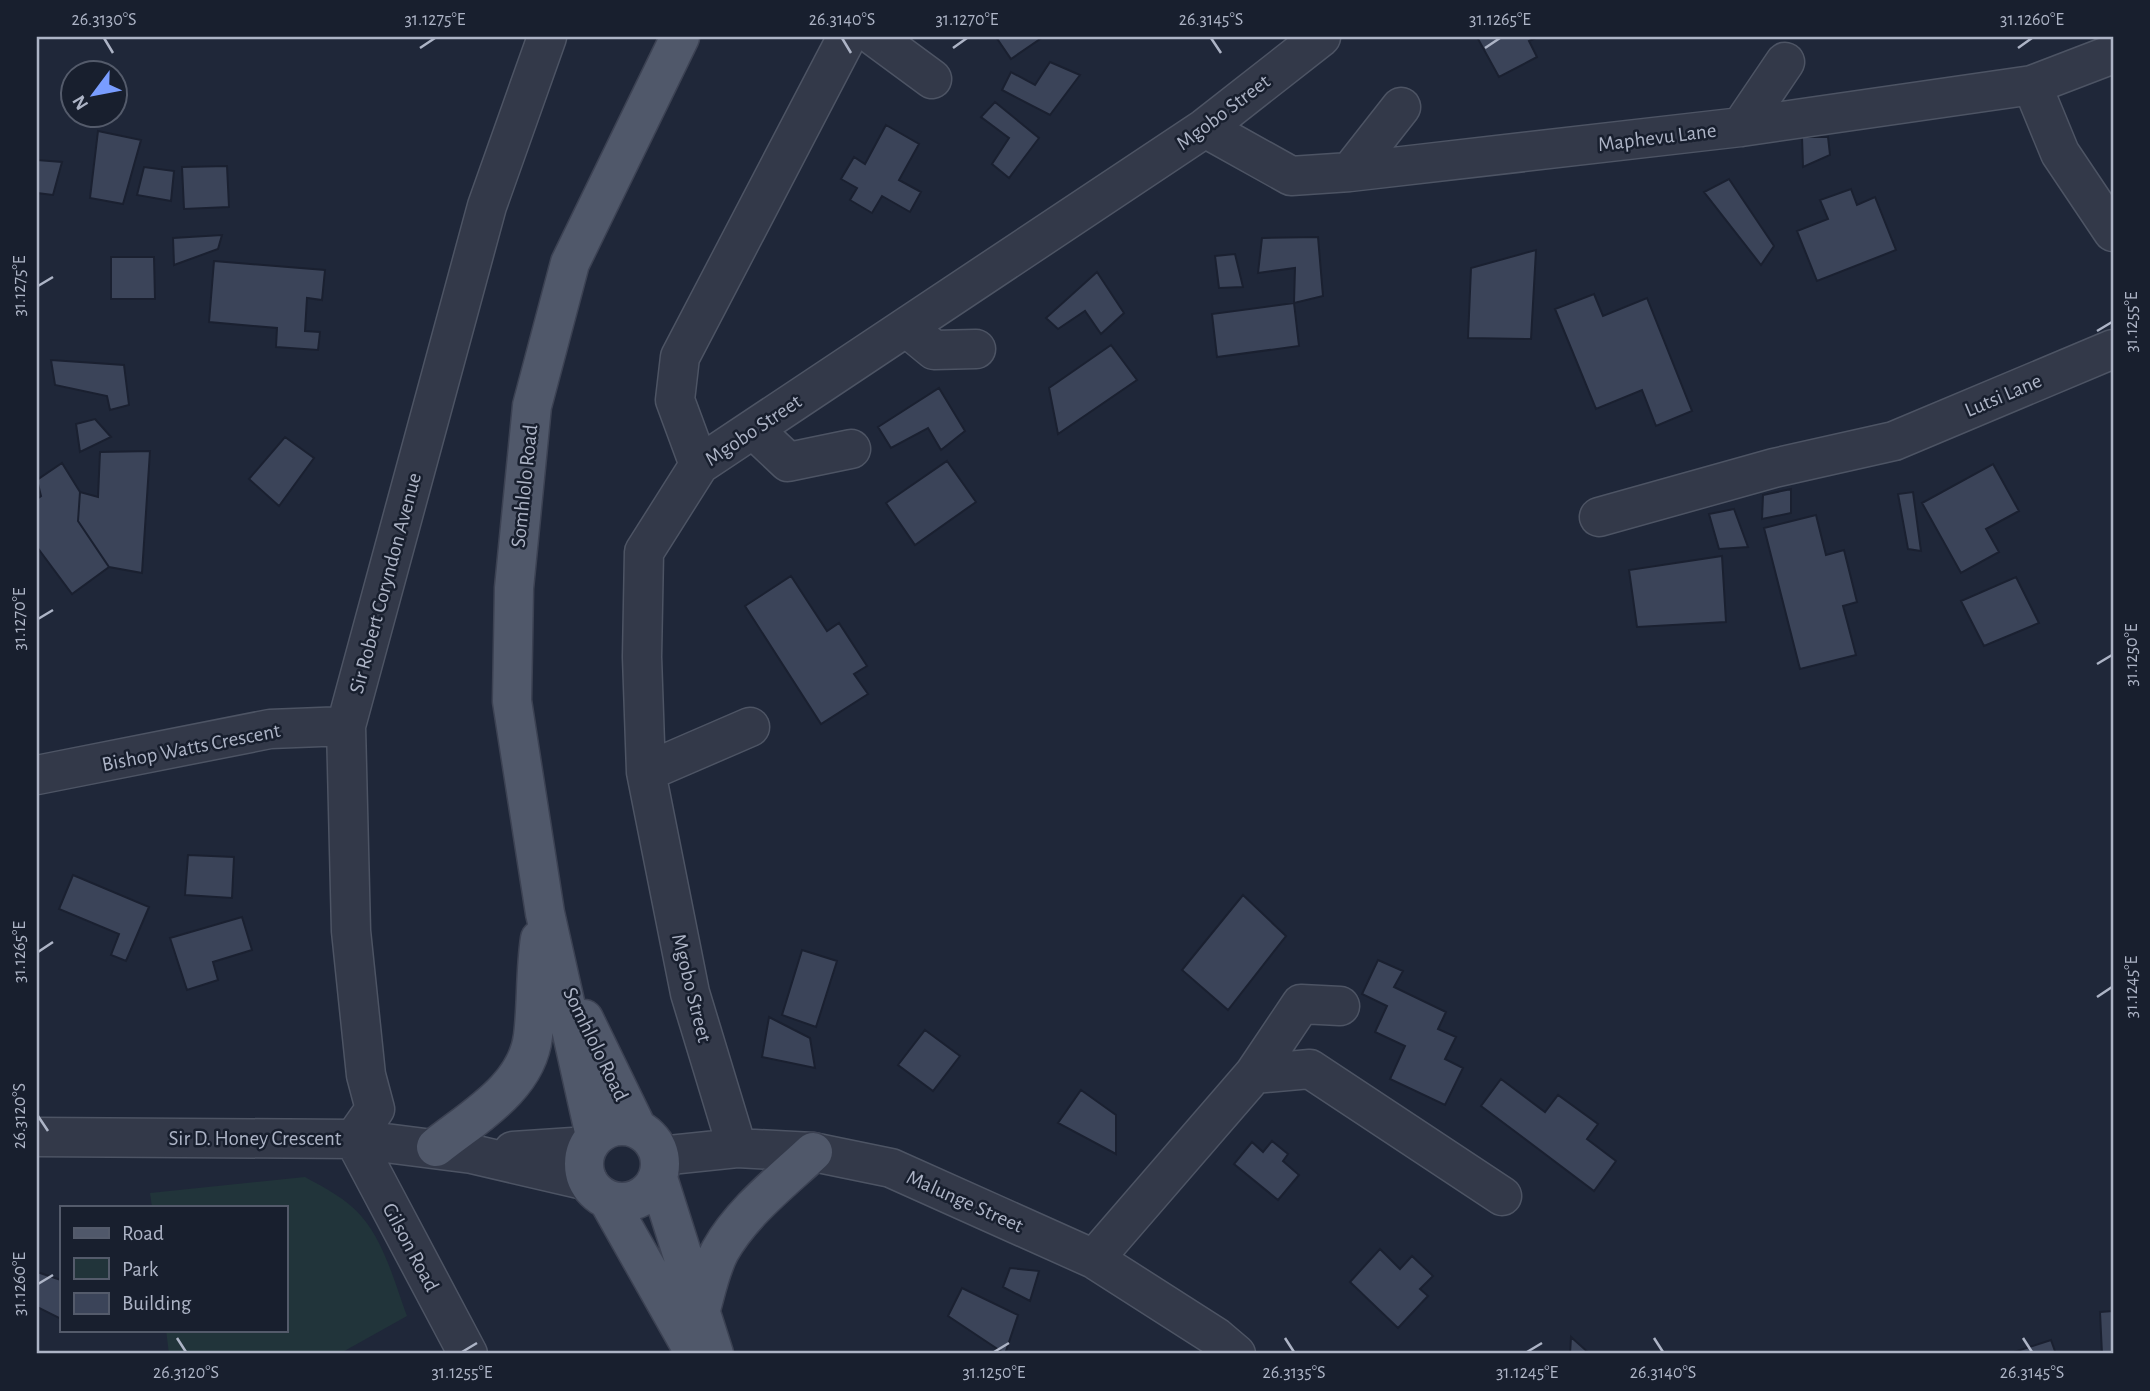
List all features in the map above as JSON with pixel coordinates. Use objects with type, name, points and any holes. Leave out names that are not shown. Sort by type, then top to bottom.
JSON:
[{"type":"main road","name":"Somhlolo Road","points":[[680,37],[570,263],[532,405],[514,588],[512,701],[545,914],[594,1166],[695,1354]]},
{"type":"main road","points":[[454,1151],[507,1091],[533,1040],[538,953],[545,914]]},
{"type":"main road","name":"Somhlolo Road","points":[[556,960],[652,1154],[713,1354]]},
{"type":"main road","name":"Somhlolo Road","points":[[594,1166],[614,1126],[652,1154]]},
{"type":"main road","points":[[701,1313],[712,1270],[732,1235],[762,1199],[813,1152]]},
{"type":"main road","points":[[594,1166],[623,1202],[637,1199],[649,1191],[652,1154]]},
{"type":"street","name":"Sir Robert Coryndon Avenue","points":[[354,1139],[375,1110],[366,1075],[351,931],[346,726],[487,205],[547,37]]},
{"type":"street","points":[[699,465],[675,400],[680,357],[847,37]]},
{"type":"street","points":[[875,37],[932,79]]},
{"type":"street","name":"Mgobo Street","points":[[737,1149],[690,993],[646,772],[642,657],[644,552],[699,465],[1205,128],[1321,37]]},
{"type":"street","name":"Maphevu Lane","points":[[1205,128],[1291,176],[1350,172],[1741,127],[2032,85],[2075,54],[2113,54]]},
{"type":"street","points":[[1741,127],[1785,62]]},
{"type":"street","points":[[2032,85],[2060,153],[2113,232]]},
{"type":"street","points":[[1350,172],[1401,107]]},
{"type":"street","points":[[906,327],[934,350],[976,349]]},
{"type":"street","name":"Lutsi Lane","points":[[1599,517],[1774,468],[1894,441],[2113,349]]},
{"type":"street","points":[[753,429],[788,462],[851,449]]},
{"type":"street","name":"Bishop Watts Crescent","points":[[37,775],[270,729],[346,726]]},
{"type":"street","points":[[646,772],[750,727]]},
{"type":"street","points":[[1094,1259],[1254,1074],[1301,1004],[1340,1006]]},
{"type":"street","points":[[1254,1074],[1310,1069],[1502,1196]]},
{"type":"street","name":"Sir D. Honey Crescent","points":[[37,1137],[354,1139],[594,1166]]},
{"type":"street","name":"Gilson Road","points":[[354,1139],[468,1354]]},
{"type":"street","name":"Malunge Street","points":[[652,1154],[737,1149],[813,1152],[891,1168],[1094,1259],[1216,1337],[1236,1354]]},
{"type":"green space","points":[[305,1177],[335,1194],[362,1217],[377,1239],[389,1265],[407,1316],[339,1354],[169,1354],[166,1332],[287,1332],[287,1206],[152,1206],[150,1193]]},
{"type":"building","points":[[996,37],[1043,37],[1011,59]]},
{"type":"building","points":[[1477,37],[1538,37],[1529,41],[1537,57],[1499,77]]},
{"type":"building","points":[[1050,62],[1080,75],[1050,115],[1002,90],[1011,72],[1035,85]]},
{"type":"building","points":[[995,102],[1039,138],[1009,178],[992,164],[1009,138],[981,117]]},
{"type":"building","points":[[886,125],[919,144],[899,180],[921,192],[910,212],[882,196],[872,213],[850,200],[857,188],[841,179],[854,157],[865,164]]},
{"type":"building","points":[[98,131],[141,140],[123,204],[90,198]]},
{"type":"building","points":[[1802,137],[1828,137],[1830,155],[1803,167]]},
{"type":"building","points":[[37,160],[62,162],[53,195],[37,193]]},
{"type":"building","points":[[227,166],[229,207],[184,209],[182,167]]},
{"type":"building","points":[[144,167],[174,171],[171,201],[137,195]]},
{"type":"building","points":[[1729,179],[1774,246],[1761,265],[1704,192]]},
{"type":"building","points":[[1851,189],[1857,205],[1875,197],[1896,250],[1817,281],[1797,231],[1828,219],[1820,200]]},
{"type":"building","points":[[222,235],[218,249],[174,265],[173,238]]},
{"type":"building","points":[[1318,237],[1323,296],[1294,303],[1295,268],[1258,273],[1262,238]]},
{"type":"building","points":[[1536,250],[1531,339],[1468,338],[1471,268]]},
{"type":"building","points":[[1235,254],[1243,287],[1219,288],[1215,256]]},
{"type":"building","points":[[111,257],[154,257],[155,299],[111,299]]},
{"type":"building","points":[[214,261],[325,270],[322,300],[307,298],[305,331],[320,332],[318,350],[276,347],[277,328],[209,322]]},
{"type":"building","points":[[1097,272],[1124,313],[1101,334],[1085,311],[1058,329],[1046,318]]},
{"type":"building","points":[[1594,294],[1603,316],[1647,298],[1692,411],[1656,426],[1642,390],[1596,409],[1555,309]]},
{"type":"building","points":[[1294,303],[1299,346],[1217,357],[1212,314]]},
{"type":"building","points":[[1111,345],[1137,380],[1058,434],[1049,388]]},
{"type":"building","points":[[51,360],[124,365],[129,405],[110,410],[107,396],[55,385]]},
{"type":"building","points":[[939,388],[965,431],[941,450],[928,428],[891,448],[878,427]]},
{"type":"building","points":[[95,419],[111,437],[80,452],[76,424]]},
{"type":"building","points":[[285,437],[314,458],[279,506],[249,479]]},
{"type":"building","points":[[150,451],[142,573],[109,567],[78,521],[80,492],[98,497],[100,452]]},
{"type":"building","points":[[947,461],[976,502],[915,545],[886,503]]},
{"type":"building","points":[[62,463],[80,492],[78,521],[109,567],[72,594],[37,547],[37,499],[41,496],[37,480]]},
{"type":"building","points":[[1993,464],[2019,511],[1986,529],[1999,552],[1961,573],[1922,503]]},
{"type":"building","points":[[1791,489],[1791,513],[1762,519],[1763,495]]},
{"type":"building","points":[[1913,492],[1921,551],[1908,549],[1898,494]]},
{"type":"building","points":[[1734,509],[1748,547],[1719,549],[1709,514]]},
{"type":"building","points":[[1816,515],[1826,555],[1844,550],[1857,602],[1843,606],[1856,655],[1800,669],[1764,528]]},
{"type":"building","points":[[1722,556],[1726,622],[1637,627],[1629,570]]},
{"type":"building","points":[[791,576],[827,631],[839,623],[867,666],[854,674],[868,694],[821,724],[745,606]]},
{"type":"building","points":[[2016,577],[2039,623],[1984,646],[1961,601]]},
{"type":"building","points":[[188,855],[234,857],[232,898],[185,895]]},
{"type":"building","points":[[73,875],[149,907],[126,961],[111,955],[119,934],[59,909]]},
{"type":"building","points":[[1243,895],[1286,936],[1228,1010],[1182,970]]},
{"type":"building","points":[[242,917],[252,950],[213,962],[218,980],[187,990],[170,938]]},
{"type":"building","points":[[802,950],[837,961],[816,1027],[782,1015]]},
{"type":"building","points":[[1378,960],[1403,971],[1394,987],[1446,1012],[1438,1029],[1456,1037],[1445,1059],[1463,1068],[1445,1105],[1390,1079],[1405,1046],[1375,1032],[1387,1006],[1362,994]]},
{"type":"building","points":[[769,1017],[810,1038],[815,1068],[762,1057]]},
{"type":"building","points":[[925,1030],[960,1056],[933,1091],[898,1065]]},
{"type":"building","points":[[1501,1079],[1545,1112],[1558,1095],[1598,1124],[1587,1139],[1616,1161],[1594,1191],[1481,1106]]},
{"type":"building","points":[[1081,1090],[1116,1115],[1116,1154],[1058,1123]]},
{"type":"building","points":[[1272,1141],[1288,1154],[1283,1161],[1299,1175],[1278,1200],[1234,1164],[1252,1142],[1263,1152]]},
{"type":"building","points":[[1380,1249],[1400,1269],[1412,1256],[1433,1276],[1420,1289],[1428,1296],[1398,1328],[1350,1282]]},
{"type":"building","points":[[1010,1268],[1039,1271],[1030,1301],[1003,1287]]},
{"type":"building","points":[[37,1272],[60,1280],[60,1318],[37,1307]]},
{"type":"building","points":[[962,1288],[1018,1315],[1005,1354],[948,1316]]},
{"type":"building","points":[[2113,1311],[2113,1354],[2102,1354],[2100,1312]]},
{"type":"building","points":[[1571,1337],[1590,1354],[1570,1354]]},
{"type":"building","points":[[2051,1340],[2056,1354],[2008,1354]]}]
